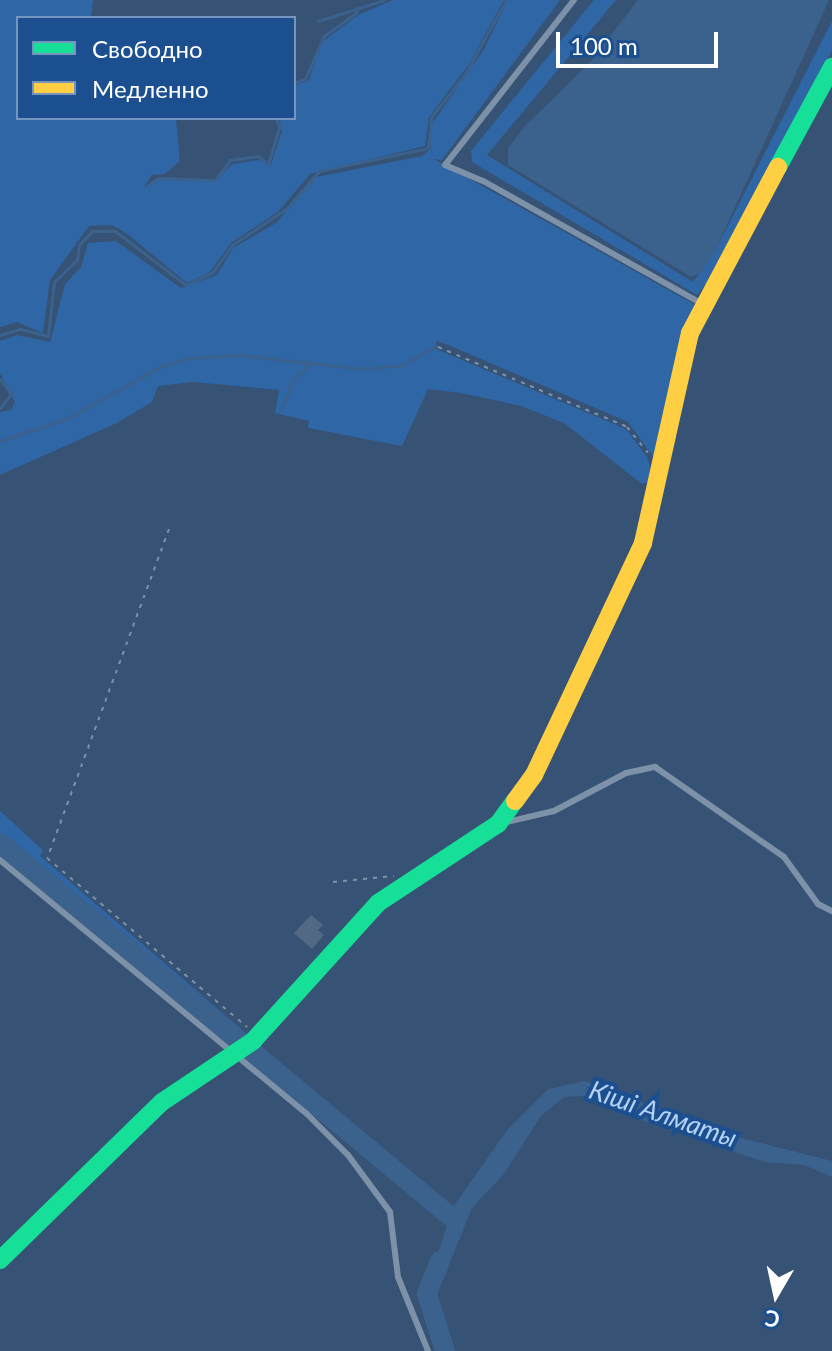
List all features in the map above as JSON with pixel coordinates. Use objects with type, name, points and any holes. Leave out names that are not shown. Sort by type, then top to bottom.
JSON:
[{"type":"street","points":[[0,1260],[162,1102],[256,1037],[357,923],[401,887],[465,850],[498,824],[534,775],[643,543],[659,489],[683,354],[704,305],[832,67]]},
{"type":"lane","points":[[574,0],[445,165],[485,182],[704,305]]},
{"type":"lane","points":[[498,824],[554,811],[626,773],[655,767],[784,857],[818,904],[832,911]]},
{"type":"lane","points":[[0,860],[307,1114],[382,1197],[390,1212],[398,1277],[428,1351]]},
{"type":"path","points":[[438,347],[627,427],[651,460]]},
{"type":"path","points":[[169,529],[47,858],[256,1037]]},
{"type":"path","points":[[333,882],[388,873],[401,887]]},
{"type":"shaded area","points":[[0,0],[93,0],[91,16],[16,16],[16,120],[176,120],[180,161],[165,174],[152,175],[144,187],[159,180],[216,181],[232,164],[259,160],[271,164],[282,131],[279,120],[296,120],[296,85],[309,80],[321,43],[358,15],[393,0],[504,0],[468,66],[429,117],[425,146],[310,174],[278,212],[231,243],[210,272],[187,283],[126,233],[112,225],[89,226],[50,280],[43,333],[17,322],[0,327]]},
{"type":"shaded area","points":[[508,0],[560,0],[442,160],[434,159],[697,306],[654,458],[628,422],[446,344],[436,341],[436,349],[626,429],[647,457],[654,479],[642,484],[564,423],[521,406],[461,393],[428,389],[402,446],[308,428],[309,421],[275,413],[279,390],[193,382],[158,386],[152,402],[117,423],[0,475],[0,412],[11,410],[15,402],[0,373],[0,341],[17,335],[50,342],[65,284],[81,267],[88,243],[116,241],[181,288],[217,275],[233,248],[276,223],[316,177],[422,156],[431,149],[429,128],[484,49]]},
{"type":"shaded area","points":[[594,0],[616,0],[487,155],[693,282],[716,249],[832,21],[832,50],[714,274],[697,295],[472,162],[471,151]]},
{"type":"shaded area","points":[[0,811],[43,850],[40,856],[249,1036],[235,1044],[0,848]]},
{"type":"water","points":[[638,0],[829,0],[716,249],[701,273],[691,277],[508,165],[508,148],[524,127],[591,61]]},
{"type":"water","points":[[585,1081],[726,1134],[832,1161],[832,1177],[804,1165],[765,1162],[651,1124],[585,1096],[564,1097],[541,1116],[504,1174],[472,1208],[444,1278],[436,1288],[428,1284],[453,1207],[508,1129],[548,1089]]},
{"type":"building","points":[[311,915],[323,925],[318,930],[324,935],[312,949],[294,933]]},
{"type":"waterway","points":[[318,21],[384,0]]},
{"type":"waterway","points":[[0,335],[20,329],[48,336],[54,282],[77,260],[79,245],[92,231],[115,231],[186,285],[213,272],[232,245],[287,208],[319,171],[428,148],[431,117],[465,74],[506,0]]},
{"type":"waterway","points":[[296,82],[305,79],[324,36],[357,12]]},
{"type":"waterway","points":[[148,185],[158,178],[215,180],[230,160],[258,156],[268,164],[279,127],[277,120]]},
{"type":"waterway","points":[[0,441],[66,419],[160,367],[190,358],[238,355],[363,369],[403,365],[437,345]]},
{"type":"waterway","points":[[281,410],[294,378],[309,365]]},
{"type":"waterway","points":[[0,379],[11,394],[0,408]]},
{"type":"waterway","points":[[0,843],[238,1040]]},
{"type":"waterway","points":[[250,1050],[450,1216]]},
{"type":"waterway","name":"Кіші Алматы","points":[[440,1261],[427,1294],[445,1351]]},
{"type":"traffic: fast","points":[[778,167],[832,67]]},
{"type":"traffic: fast","points":[[0,1260],[162,1102],[253,1041],[378,903],[498,824],[515,801]]},
{"type":"traffic: slow","points":[[515,801],[534,775],[643,543],[690,333],[778,167]]}]
